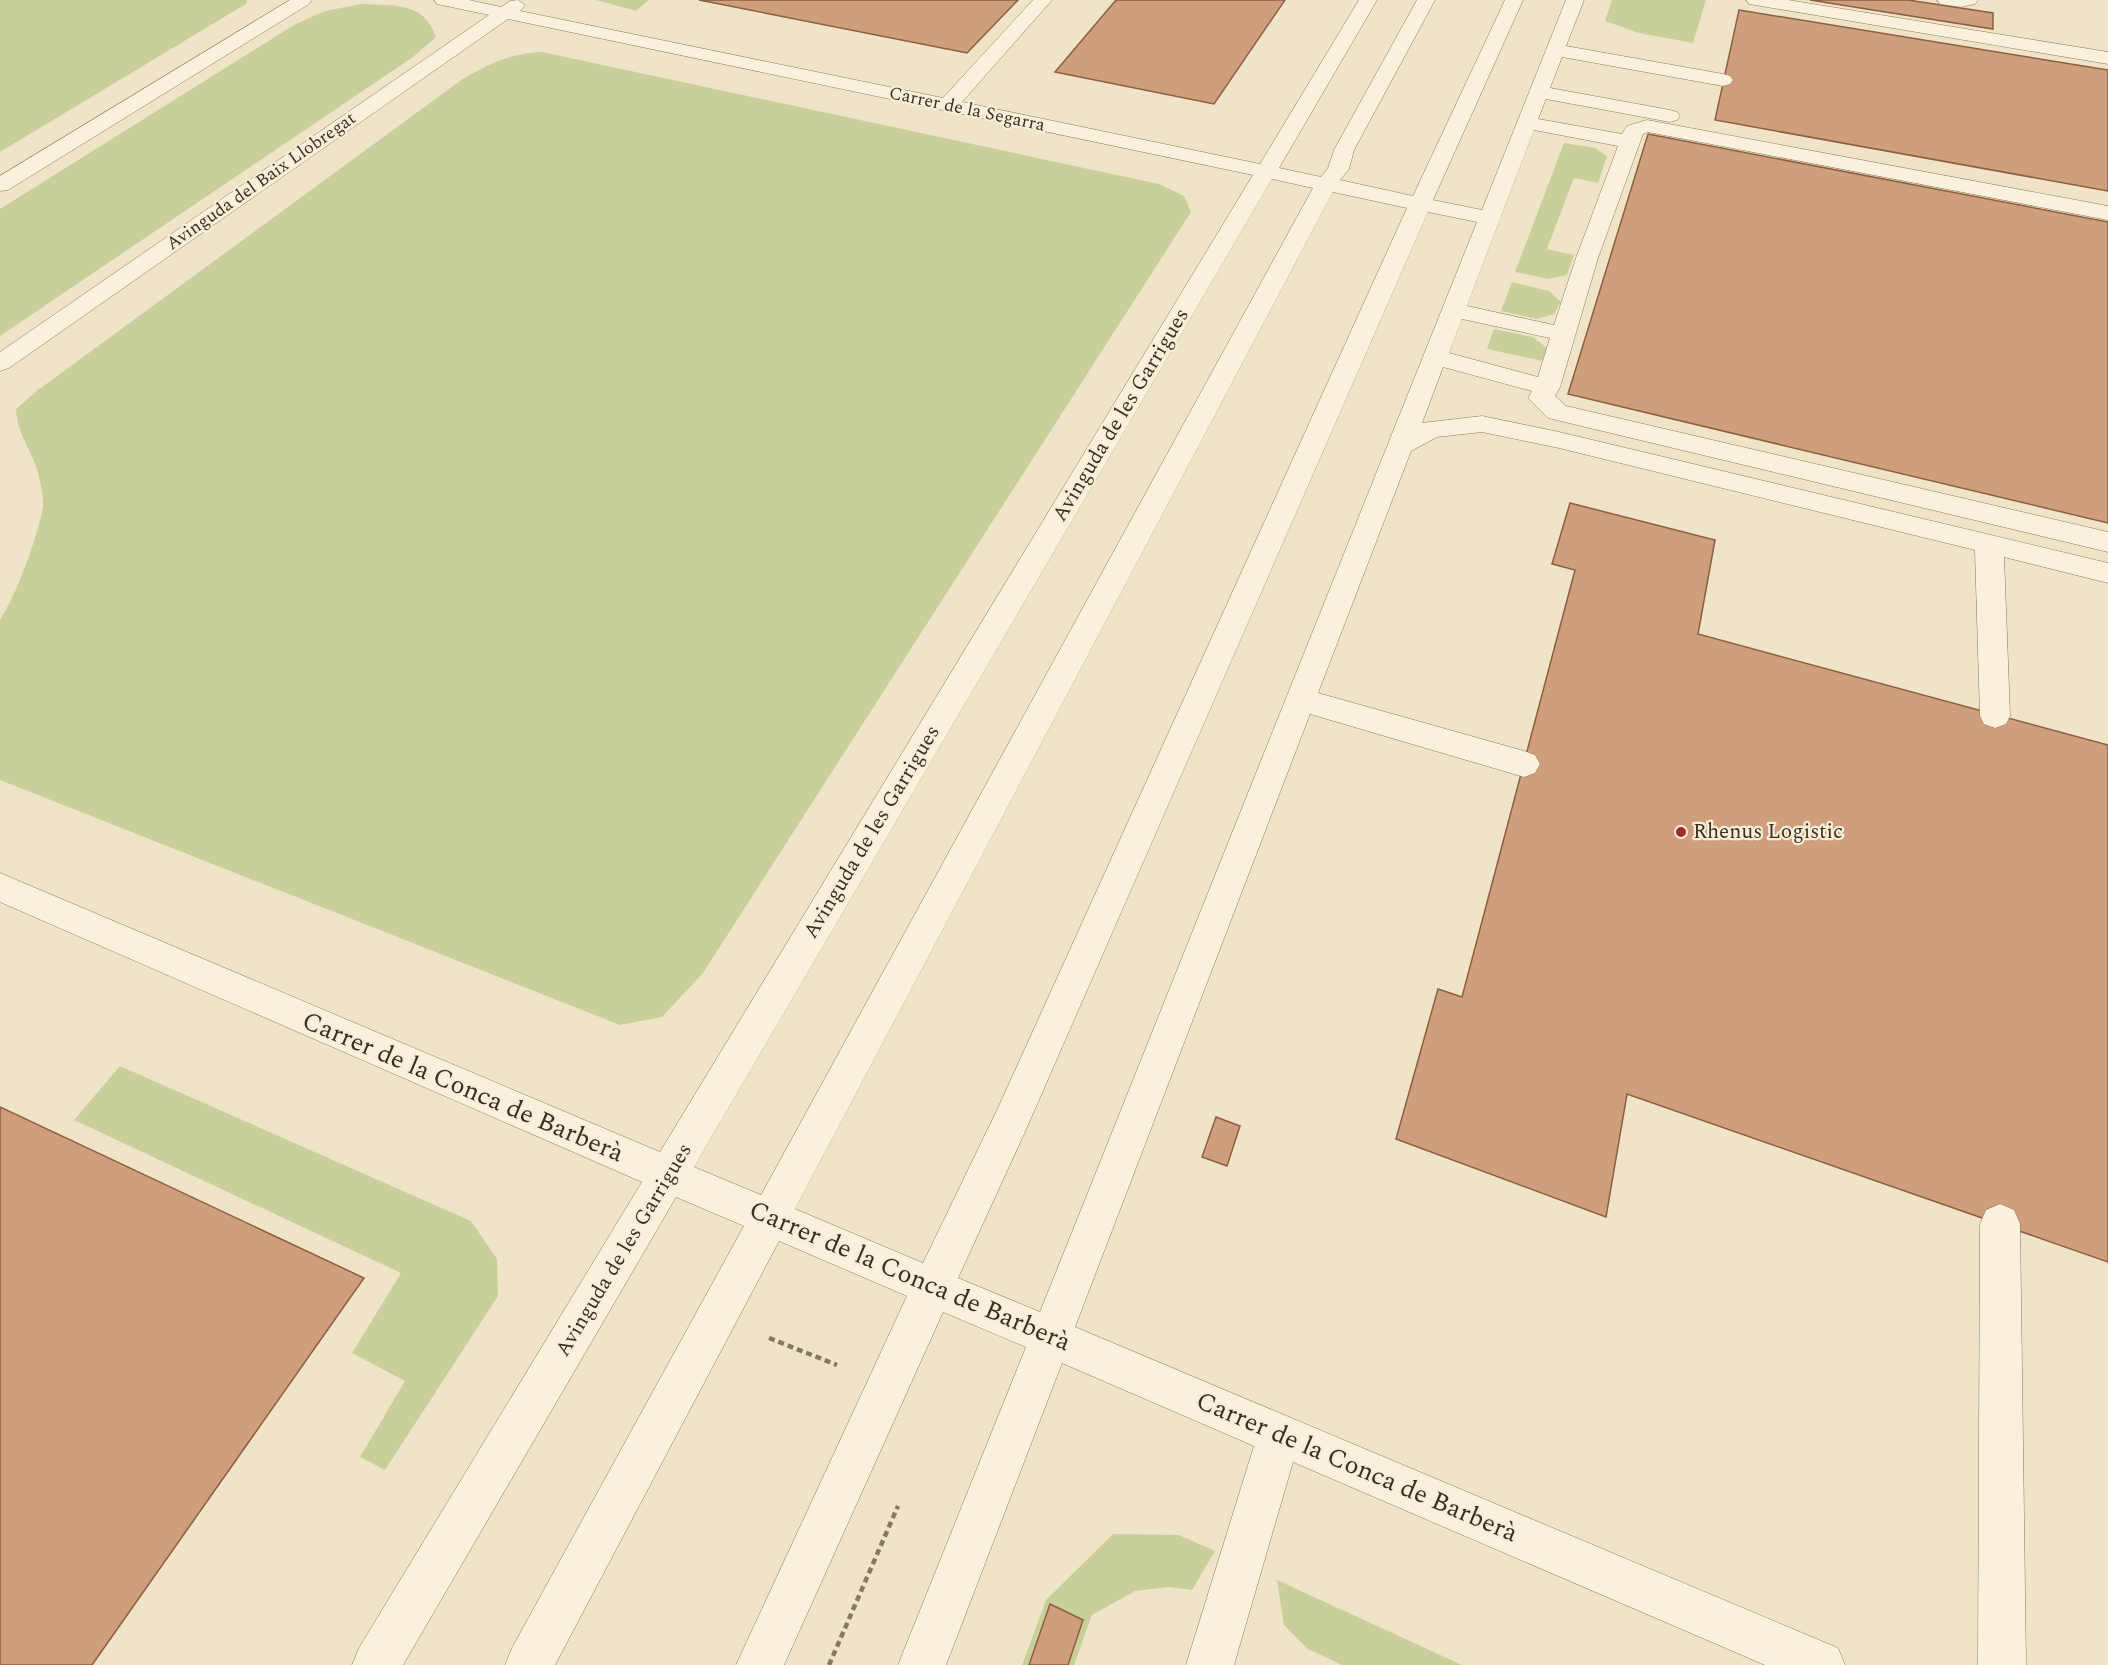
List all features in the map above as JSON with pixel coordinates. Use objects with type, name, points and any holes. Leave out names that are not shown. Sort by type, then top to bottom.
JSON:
[{"type":"street","points":[[0,185],[303,0]]},
{"type":"street","name":"Carrer de la Segarra","points":[[444,0],[514,6],[948,105],[1490,218]]},
{"type":"street","points":[[948,105],[1043,0]]},
{"type":"street","name":"Avinguda de les Garrigues","points":[[376,1665],[1368,0]]},
{"type":"street","points":[[529,1665],[1326,184],[1338,169],[1344,150],[1426,0]]},
{"type":"street","points":[[760,1665],[1011,1121],[1514,0]]},
{"type":"street","points":[[922,1665],[1575,0]]},
{"type":"street","points":[[1755,0],[2108,58]]},
{"type":"street","points":[[1946,0],[1961,2],[1969,0]]},
{"type":"street","name":"Avinguda del Baix Llobregat","points":[[0,363],[514,6]]},
{"type":"street","points":[[1556,50],[1723,80]]},
{"type":"street","points":[[1539,92],[2020,181]]},
{"type":"street","points":[[1527,123],[1630,142]]},
{"type":"street","points":[[2108,213],[1647,126],[1634,130],[1587,258],[1547,387],[1541,398],[1557,411],[2108,542]]},
{"type":"street","points":[[2060,188],[2108,196]]},
{"type":"street","points":[[1454,310],[1563,334]]},
{"type":"street","points":[[1435,357],[1547,387]]},
{"type":"street","points":[[1400,446],[1431,429],[1482,424],[1559,440],[2108,573]]},
{"type":"street","points":[[1989,544],[1995,716]]},
{"type":"street","points":[[1301,700],[1524,764]]},
{"type":"street","name":"Carrer de la Conca de Barberà","points":[[0,887],[669,1175],[1821,1665]]},
{"type":"street","points":[[2000,1224],[2002,1665]]},
{"type":"street","points":[[1210,1665],[1280,1434]]},
{"type":"path","points":[[716,1317],[888,1385]]},
{"type":"green space","points":[[0,0],[247,0],[246,4],[0,152]]},
{"type":"green space","points":[[596,0],[649,0],[636,11]]},
{"type":"green space","points":[[1612,0],[1706,0],[1693,43],[1639,33],[1605,21]]},
{"type":"green space","points":[[361,4],[396,6],[416,11],[431,25],[436,37],[413,57],[0,336],[0,209],[294,25],[325,11]]},
{"type":"green space","points":[[542,52],[1159,184],[1184,196],[1191,212],[703,973],[662,1017],[620,1025],[0,780],[0,620],[26,565],[43,507],[37,470],[21,432],[16,409],[38,390],[464,78],[501,60]]},
{"type":"green space","points":[[1564,143],[1595,148],[1607,156],[1598,183],[1574,178],[1547,249],[1574,255],[1567,275],[1549,279],[1515,272]]},
{"type":"green space","points":[[1512,282],[1549,291],[1561,302],[1554,314],[1537,319],[1501,311]]},
{"type":"green space","points":[[1494,329],[1533,337],[1547,348],[1542,361],[1487,349]]},
{"type":"green space","points":[[120,1066],[471,1221],[497,1259],[498,1296],[385,1470],[360,1457],[405,1381],[352,1353],[401,1273],[74,1120]]},
{"type":"green space","points":[[1113,1534],[1179,1535],[1215,1551],[1192,1590],[1169,1587],[1135,1591],[1092,1615],[1074,1665],[1022,1665],[1046,1600]]},
{"type":"green space","points":[[1277,1580],[1462,1665],[1342,1665],[1308,1649],[1284,1625]]},
{"type":"building","points":[[699,0],[1018,0],[967,53]]},
{"type":"building","points":[[1116,0],[1285,0],[1214,104],[1055,72]]},
{"type":"building","points":[[1810,0],[1908,0],[1993,13],[1993,29]]},
{"type":"building","points":[[1739,10],[2108,70],[2108,191],[1715,120]]},
{"type":"building","points":[[1648,134],[2108,222],[2108,523],[1568,394]]},
{"type":"building","points":[[1570,503],[1715,540],[1698,634],[2108,745],[2108,1262],[1627,1094],[1606,1217],[1396,1139],[1438,989],[1462,997],[1575,570],[1552,564]]},
{"type":"building","points":[[0,1107],[364,1278],[92,1665],[0,1665]]},
{"type":"building","points":[[1216,1117],[1240,1126],[1227,1166],[1202,1157]]},
{"type":"building","points":[[1050,1604],[1083,1620],[1068,1665],[1029,1665]]},
{"type":"place","name":"Rhenus Logistic","points":[[1681,832]]}]
